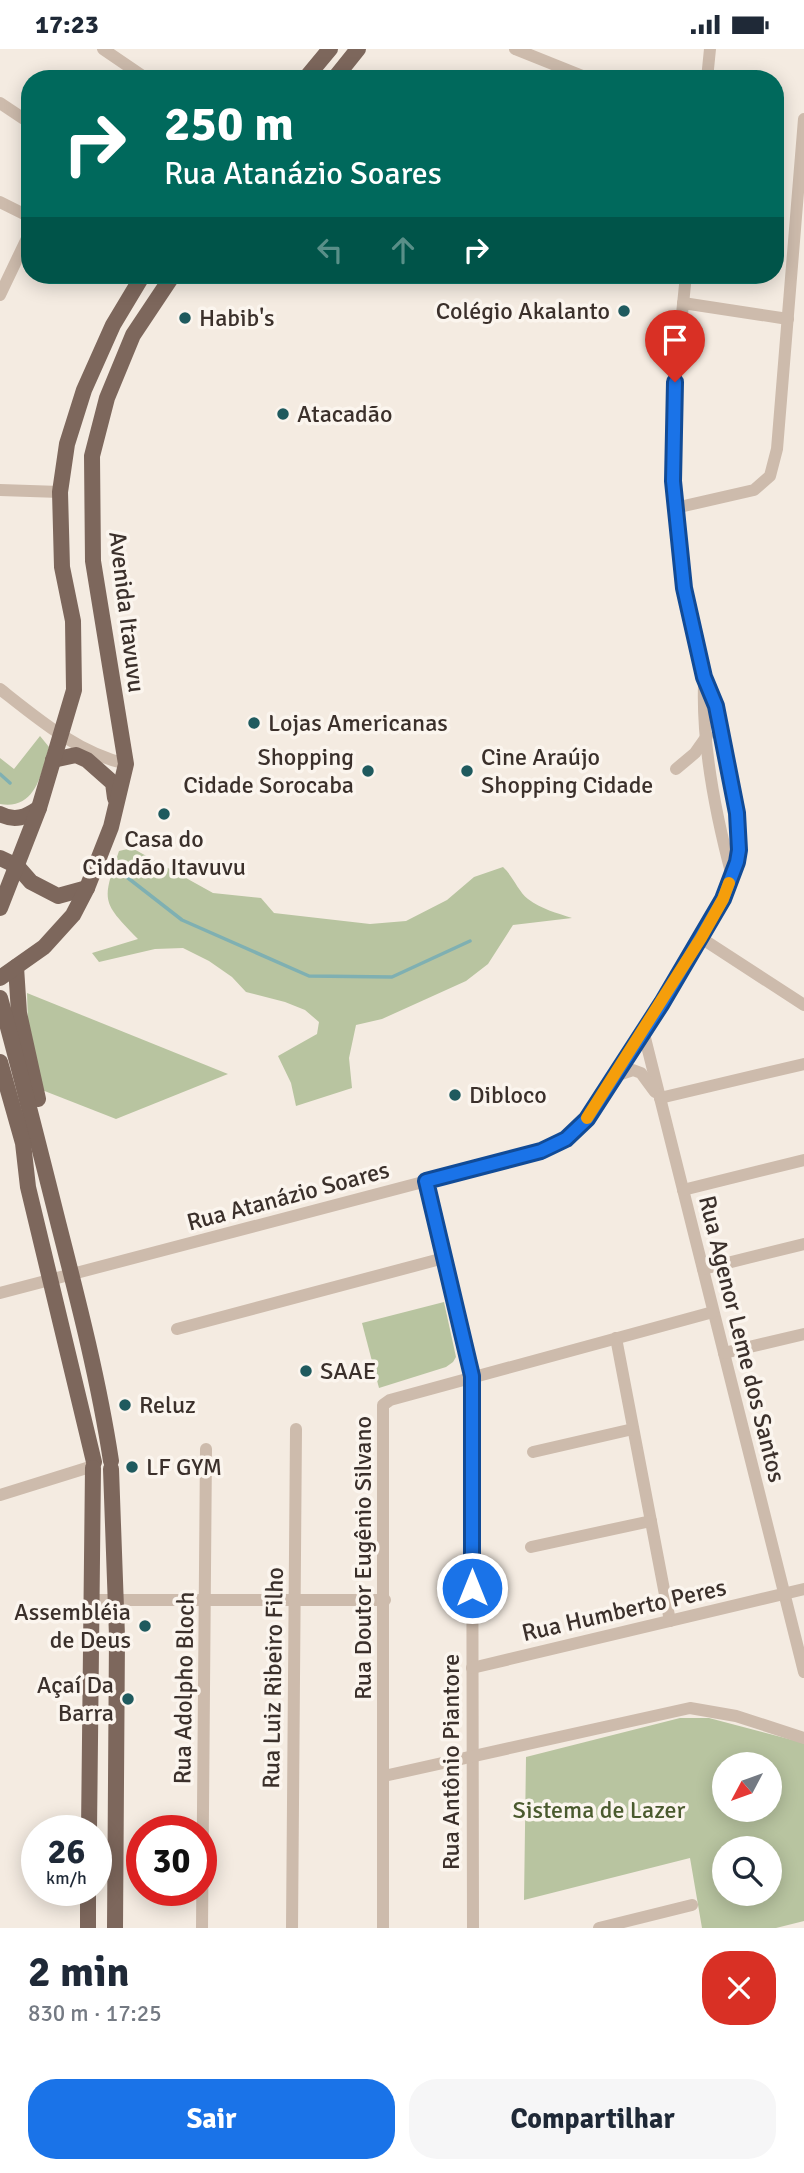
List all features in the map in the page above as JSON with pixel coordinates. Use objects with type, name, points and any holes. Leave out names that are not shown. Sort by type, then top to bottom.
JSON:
[{"type":"main road","points":[[312,70],[330,49]]},
{"type":"main road","points":[[341,70],[358,49]]},
{"type":"main road","points":[[0,908],[39,809],[74,690],[73,621],[62,567],[60,492],[67,444],[84,390],[113,325],[139,284]]},
{"type":"main road","name":"Avenida Itavuvu","points":[[0,978],[44,947],[73,915],[87,888],[111,827],[126,764],[93,561],[92,456],[107,398],[133,335],[167,284]]},
{"type":"main road","points":[[53,760],[76,755],[87,760],[113,783],[115,807]]},
{"type":"main road","points":[[0,814],[23,818],[39,809]]},
{"type":"main road","points":[[27,840],[26,869],[31,883]]},
{"type":"main road","points":[[0,858],[17,866],[31,883],[58,896],[87,888]]},
{"type":"main road","points":[[16,967],[19,1013],[47,1154],[45,1168]]},
{"type":"main road","points":[[0,998],[30,1141],[28,1187]]},
{"type":"main road","points":[[0,1047],[23,1133],[30,1141]]},
{"type":"main road","points":[[0,1062],[30,1141],[45,1168],[72,1274],[104,1420],[111,1465],[116,1599],[116,1928]]},
{"type":"main road","points":[[0,1099],[28,1187],[93,1465],[97,1473],[102,1475],[111,1465]]},
{"type":"main road","points":[[89,1815],[93,1465]]},
{"type":"main road","points":[[88,1906],[88,1928]]},
{"type":"street","points":[[103,49],[134,70]]},
{"type":"street","points":[[515,49],[568,70]]},
{"type":"street","points":[[708,70],[710,49]]},
{"type":"street","points":[[0,103],[21,117]]},
{"type":"street","points":[[675,507],[754,490],[769,476],[777,449],[804,119]]},
{"type":"street","points":[[0,202],[21,212]]},
{"type":"street","points":[[0,295],[21,251]]},
{"type":"street","name":"Rua Atanázio Soares","points":[[685,284],[673,420],[675,507],[684,588],[704,677],[703,704],[711,771],[732,876]]},
{"type":"street","points":[[683,303],[788,319]]},
{"type":"street","points":[[0,490],[60,492]]},
{"type":"street","name":"Rua Atanázio Soares","points":[[0,1293],[541,1151],[566,1139],[587,1119],[615,1076],[701,938],[723,899],[732,876],[739,850],[737,813],[722,703],[704,677]]},
{"type":"street","points":[[0,689],[45,725],[107,759],[126,764]]},
{"type":"street","points":[[676,769],[695,753],[707,736]]},
{"type":"street","points":[[711,771],[724,778],[733,795]]},
{"type":"street","points":[[701,938],[804,1005]]},
{"type":"street","name":"Rua Agenor Leme dos Santos","points":[[642,1030],[804,1672]]},
{"type":"street","points":[[660,1098],[804,1064]]},
{"type":"street","name":"Rua Agenor Leme dos Santos","points":[[615,1076],[633,1070],[641,1073],[660,1098]]},
{"type":"street","points":[[683,1190],[804,1160]]},
{"type":"street","name":"Rua Antônio Piantore","points":[[426,1181],[472,1376],[473,1928]]},
{"type":"street","points":[[703,1269],[804,1244]]},
{"type":"street","points":[[177,1329],[444,1258]]},
{"type":"street","name":"Rua Doutor Eugênio Silvano","points":[[383,1928],[383,1405],[390,1400],[472,1376],[713,1313]]},
{"type":"street","points":[[724,1353],[804,1334]]},
{"type":"street","points":[[616,1338],[670,1621]]},
{"type":"street","name":"Rua Luiz Ribeiro Filho","points":[[292,1928],[296,1429]]},
{"type":"street","points":[[533,1452],[633,1429]]},
{"type":"street","name":"Rua Adolpho Bloch","points":[[202,1928],[206,1449]]},
{"type":"street","points":[[0,1495],[93,1465]]},
{"type":"street","points":[[531,1547],[651,1521]]},
{"type":"street","name":"Rua Humberto Peres","points":[[472,1668],[804,1589]]},
{"type":"street","points":[[91,1600],[385,1600]]},
{"type":"street","points":[[384,1776],[690,1708],[737,1716],[804,1738]]},
{"type":"street","points":[[599,1928],[692,1905]]},
{"type":"green space","points":[[40,736],[49,747],[35,788],[22,801],[0,804],[0,758],[14,769]]},
{"type":"green space","points":[[132,848],[213,893],[261,898],[274,913],[370,924],[406,921],[447,900],[474,877],[503,867],[528,899],[572,918],[513,925],[488,964],[466,981],[382,1019],[356,1025],[349,1058],[352,1088],[296,1106],[291,1083],[278,1056],[317,1034],[319,1022],[305,1010],[246,992],[232,977],[183,948],[155,949],[99,962],[92,953],[138,939],[117,916],[108,900],[110,881],[119,851]]},
{"type":"green space","points":[[27,993],[228,1074],[116,1119],[42,1090],[28,1024]]},
{"type":"green space","points":[[444,1302],[456,1357],[453,1362],[446,1367],[379,1388],[362,1323]]},
{"type":"green space","name":"Sistema de Lazer","points":[[680,1718],[709,1718],[804,1743],[804,1921],[776,1928],[702,1928],[690,1858],[524,1900],[526,1757]]},
{"type":"waterway","points":[[0,774],[10,783]]},
{"type":"waterway","points":[[119,871],[182,920],[309,976],[392,977],[470,941]]},
{"type":"slow traffic","points":[[587,1118],[662,1003],[723,899],[729,883]]},
{"type":"place","name":"Colégio Akalanto","points":[[624,311]]},
{"type":"place","name":"Habib's","points":[[185,318]]},
{"type":"place","name":"Atacadão","points":[[283,414]]},
{"type":"place","name":"Lojas Americanas","points":[[254,723]]},
{"type":"place","name":"Shopping Cidade Sorocaba","points":[[368,771]]},
{"type":"place","name":"Cine Araújo Shopping Cidade","points":[[467,771]]},
{"type":"place","name":"Casa do Cidadão Itavuvu","points":[[164,814]]},
{"type":"place","name":"Dibloco","points":[[455,1095]]},
{"type":"place","name":"SAAE","points":[[306,1371]]},
{"type":"place","name":"Reluz","points":[[125,1405]]},
{"type":"place","name":"LF GYM","points":[[132,1467]]},
{"type":"place","name":"Assembléia de Deus","points":[[145,1626]]},
{"type":"place","name":"Açaí Da Barra","points":[[128,1699]]},
{"type":"route","points":[[472,1588],[472,1376],[426,1181],[541,1151],[566,1139],[587,1119],[701,938],[723,899],[737,862],[737,813],[716,706],[704,677],[684,588],[673,481],[675,382]]}]
